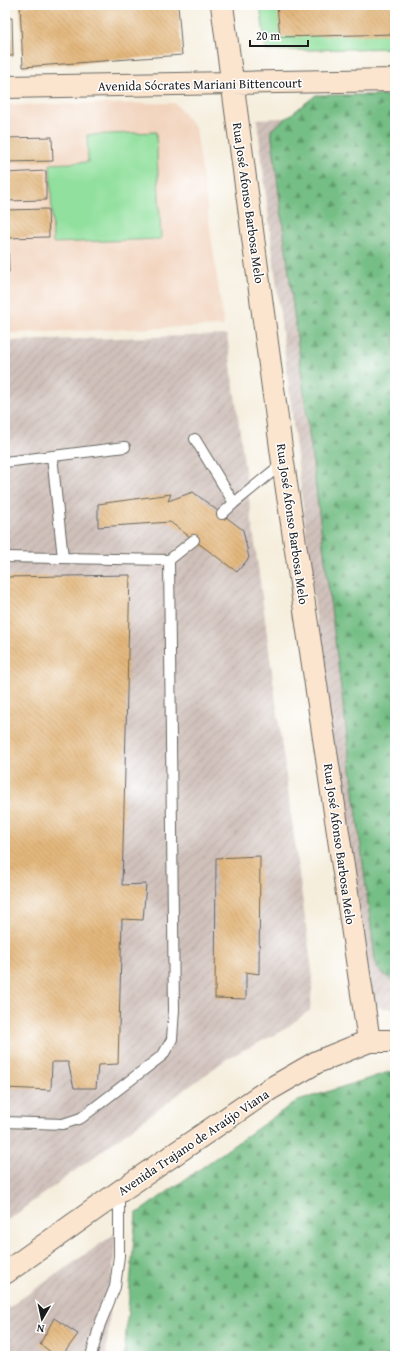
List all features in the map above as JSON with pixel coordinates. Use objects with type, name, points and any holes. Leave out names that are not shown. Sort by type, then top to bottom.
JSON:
[{"type":"street","name":"Rua José Afonso Barbosa Melo","points":[[222,5],[283,463],[369,1041]]},
{"type":"street","name":"Avenida Sócrates Mariani Bittencourt","points":[[5,88],[395,80]]},
{"type":"street","name":"Avenida Trajano de Araújo Viana","points":[[5,1273],[119,1192],[270,1089],[317,1062],[369,1041],[395,1041]]},
{"type":"lane","points":[[195,439],[234,503]]},
{"type":"lane","points":[[5,462],[125,447]]},
{"type":"lane","points":[[52,456],[63,558]]},
{"type":"lane","points":[[222,514],[283,463]]},
{"type":"lane","points":[[5,557],[169,560],[194,540]]},
{"type":"lane","points":[[5,1122],[63,1124],[82,1118],[163,1055],[172,1039],[174,1010],[169,560]]},
{"type":"lane","points":[[91,1356],[100,1324],[115,1287],[119,1256],[119,1192]]},
{"type":"shaded area","points":[[175,103],[196,129],[224,326],[5,333],[5,105]]},
{"type":"shaded area","points":[[395,113],[395,1009],[362,1006],[257,119]]},
{"type":"shaded area","points":[[227,335],[313,978],[310,1010],[282,1031],[228,1058],[5,1222],[5,341]]},
{"type":"shaded area","points":[[116,1233],[106,1356],[5,1356],[5,1310]]},
{"type":"green space","points":[[260,5],[395,5],[395,48],[266,51]]},
{"type":"green space","points":[[316,95],[395,95],[395,984],[376,967],[271,130]]},
{"type":"green space","points":[[156,132],[161,239],[53,243],[50,164],[88,162],[87,135]]},
{"type":"green space","points":[[395,1071],[395,1356],[124,1356],[136,1214],[295,1102]]},
{"type":"building","points":[[20,5],[178,5],[182,55],[23,67]]},
{"type":"building","points":[[277,5],[395,5],[395,34],[280,37]]},
{"type":"building","points":[[5,18],[12,18],[13,56],[5,56]]},
{"type":"building","points":[[52,137],[53,161],[5,162],[5,138]]},
{"type":"building","points":[[46,171],[46,200],[5,201],[5,173]]},
{"type":"building","points":[[48,209],[49,237],[5,238],[5,210]]},
{"type":"building","points":[[5,244],[8,244],[9,272],[5,272]]},
{"type":"building","points":[[193,492],[243,530],[249,558],[237,572],[170,522],[98,527],[98,504],[171,494],[168,501]]},
{"type":"building","points":[[130,575],[122,885],[146,884],[143,920],[122,919],[118,1064],[98,1065],[96,1088],[74,1088],[68,1062],[52,1062],[51,1090],[5,1088],[5,577]]},
{"type":"building","points":[[260,856],[259,974],[246,972],[246,999],[215,998],[216,858]]},
{"type":"building","points":[[54,1318],[78,1334],[62,1356],[56,1356],[40,1344]]},
{"type":"building","points":[[30,1354],[46,1355],[46,1356],[30,1356]]}]
